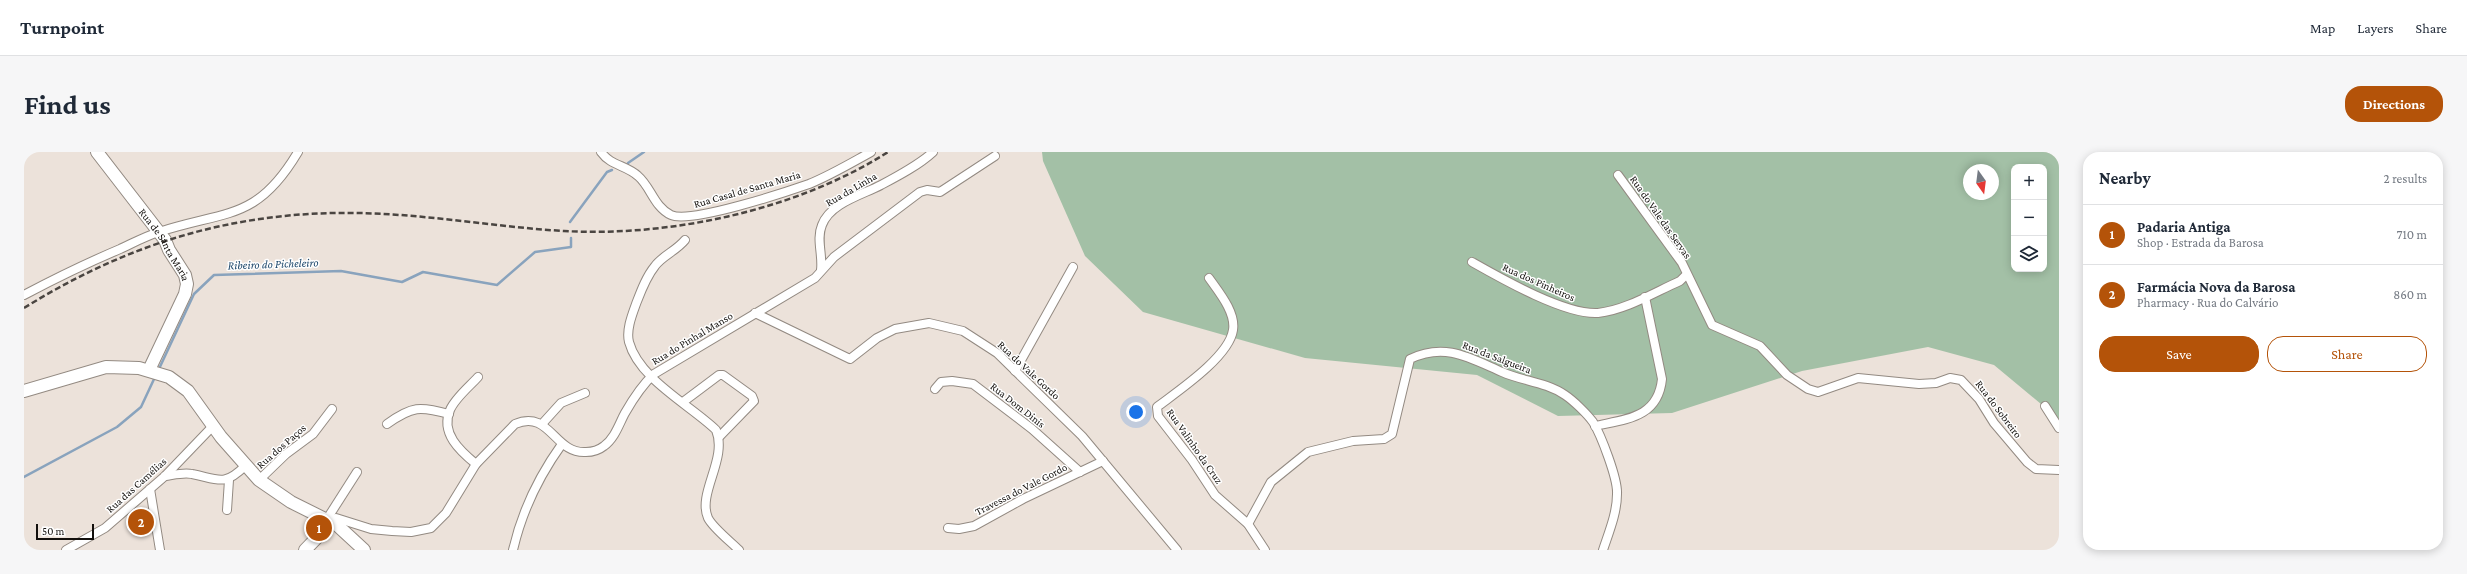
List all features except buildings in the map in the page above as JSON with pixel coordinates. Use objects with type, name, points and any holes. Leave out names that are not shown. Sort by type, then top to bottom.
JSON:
[{"type":"main road","name":"Rua de Santa Maria","points":[[97,152],[159,232],[185,275],[187,284],[155,371]]},
{"type":"main road","points":[[24,391],[106,367],[155,371],[178,382],[188,390],[213,426],[245,466],[259,480],[291,502],[330,520],[364,550]]},
{"type":"main road","points":[[305,550],[330,520]]},
{"type":"street","points":[[24,295],[67,272],[159,232],[241,210],[257,201],[278,181],[298,152]]},
{"type":"street","name":"Rua Casal de Santa Maria","points":[[600,152],[613,164],[630,170],[640,177],[664,212],[680,218],[701,215],[809,183],[871,152]]},
{"type":"street","name":"Rua da Linha","points":[[821,270],[822,261],[819,243],[821,226],[826,216],[837,207],[881,185],[933,152]]},
{"type":"street","name":"Rua do Pinhal Manso","points":[[542,424],[562,444],[585,452],[603,447],[615,433],[643,386],[651,377],[815,278],[821,270],[846,247],[920,192],[927,190],[940,192],[995,156]]},
{"type":"street","name":"Rua do Vale das Servas","points":[[1618,175],[1677,257],[1712,325],[1760,346],[1787,375],[1808,389],[1818,392],[1858,378],[1919,384],[1936,383],[1950,378],[1961,380]]},
{"type":"street","points":[[685,240],[678,249],[656,264],[642,289],[633,312],[629,332],[629,342],[632,350],[651,377],[712,426],[719,437],[718,455],[706,505],[708,519],[739,550]]},
{"type":"street","name":"Rua dos Pinheiros","points":[[1472,262],[1504,279],[1559,304],[1582,312],[1598,313],[1616,310],[1680,281],[1686,275]]},
{"type":"street","points":[[1015,371],[1074,267]]},
{"type":"street","name":"Rua Valinho da Cruz","points":[[1209,278],[1228,305],[1233,329],[1223,350],[1201,373],[1157,407],[1158,416],[1192,460],[1215,495],[1248,524],[1265,550]]},
{"type":"street","points":[[1594,426],[1642,413],[1656,400],[1661,391],[1662,379],[1645,296]]},
{"type":"street","name":"Rua do Vale Gordo","points":[[755,314],[850,359],[877,338],[895,329],[929,323],[963,331],[997,353],[1082,436],[1177,550]]},
{"type":"street","name":"Rua da Salgueira","points":[[1248,524],[1271,482],[1308,452],[1353,441],[1384,439],[1392,434],[1410,359],[1422,353],[1450,351],[1518,379],[1540,383],[1565,395],[1594,426],[1615,475],[1617,494],[1614,514],[1603,550]]},
{"type":"street","points":[[683,402],[719,376],[723,375],[752,396],[754,402],[719,437]]},
{"type":"street","points":[[476,464],[455,446],[449,430],[450,409],[478,377]]},
{"type":"street","name":"Rua do Sobreiro","points":[[1961,380],[1979,399],[1994,424],[2027,462],[2036,469],[2059,470]]},
{"type":"street","name":"Rua Dom Dinis","points":[[935,390],[941,382],[952,381],[972,384],[1032,429],[1080,472]]},
{"type":"street","points":[[330,520],[336,518],[371,528],[411,532],[431,528],[446,513],[476,464],[515,424],[530,420],[542,424],[561,403],[585,393]]},
{"type":"street","points":[[2045,406],[2059,428]]},
{"type":"street","points":[[387,424],[400,414],[420,407],[450,414]]},
{"type":"street","name":"Rua dos Paços","points":[[259,480],[286,454],[313,434],[332,410]]},
{"type":"street","name":"Rua das Camélias","points":[[66,550],[105,528],[164,476],[213,426]]},
{"type":"street","points":[[513,550],[519,524],[527,504],[548,463],[562,444]]},
{"type":"street","name":"Travessa do Vale Gordo","points":[[948,528],[960,529],[974,526],[1103,461]]},
{"type":"street","points":[[164,476],[192,473],[211,479],[229,480],[245,466]]},
{"type":"street","points":[[330,520],[357,472]]},
{"type":"street","points":[[227,510],[229,480]]},
{"type":"street","points":[[150,489],[160,550]]},
{"type":"green space","points":[[1042,152],[2059,152],[2059,419],[1994,365],[1928,347],[1802,371],[1672,413],[1558,416],[1477,375],[1305,358],[1143,312],[1085,256],[1043,161]]},
{"type":"waterway","name":"Ribeiro do Picheleiro","points":[[628,163],[644,152]]},
{"type":"waterway","points":[[570,222],[607,172],[612,170]]},
{"type":"waterway","name":"Ribeiro do Picheleiro","points":[[158,371],[194,294],[214,275],[341,271],[402,282],[423,272],[497,285],[535,252],[571,247],[571,238]]},
{"type":"waterway","name":"Ribeiro do Picheleiro","points":[[24,477],[117,427],[141,407],[155,377]]},
{"type":"railway","points":[[24,308],[63,285],[103,265],[184,235],[225,225],[268,218],[312,214],[357,213],[435,218],[512,227],[564,231],[605,232],[647,229],[690,224],[732,216],[774,204],[814,190],[852,172],[888,152]]},
{"type":"place","name":"Farmácia Nova da Barosa","points":[[141,522]]},
{"type":"place","name":"Padaria Antiga","points":[[319,528]]}]
